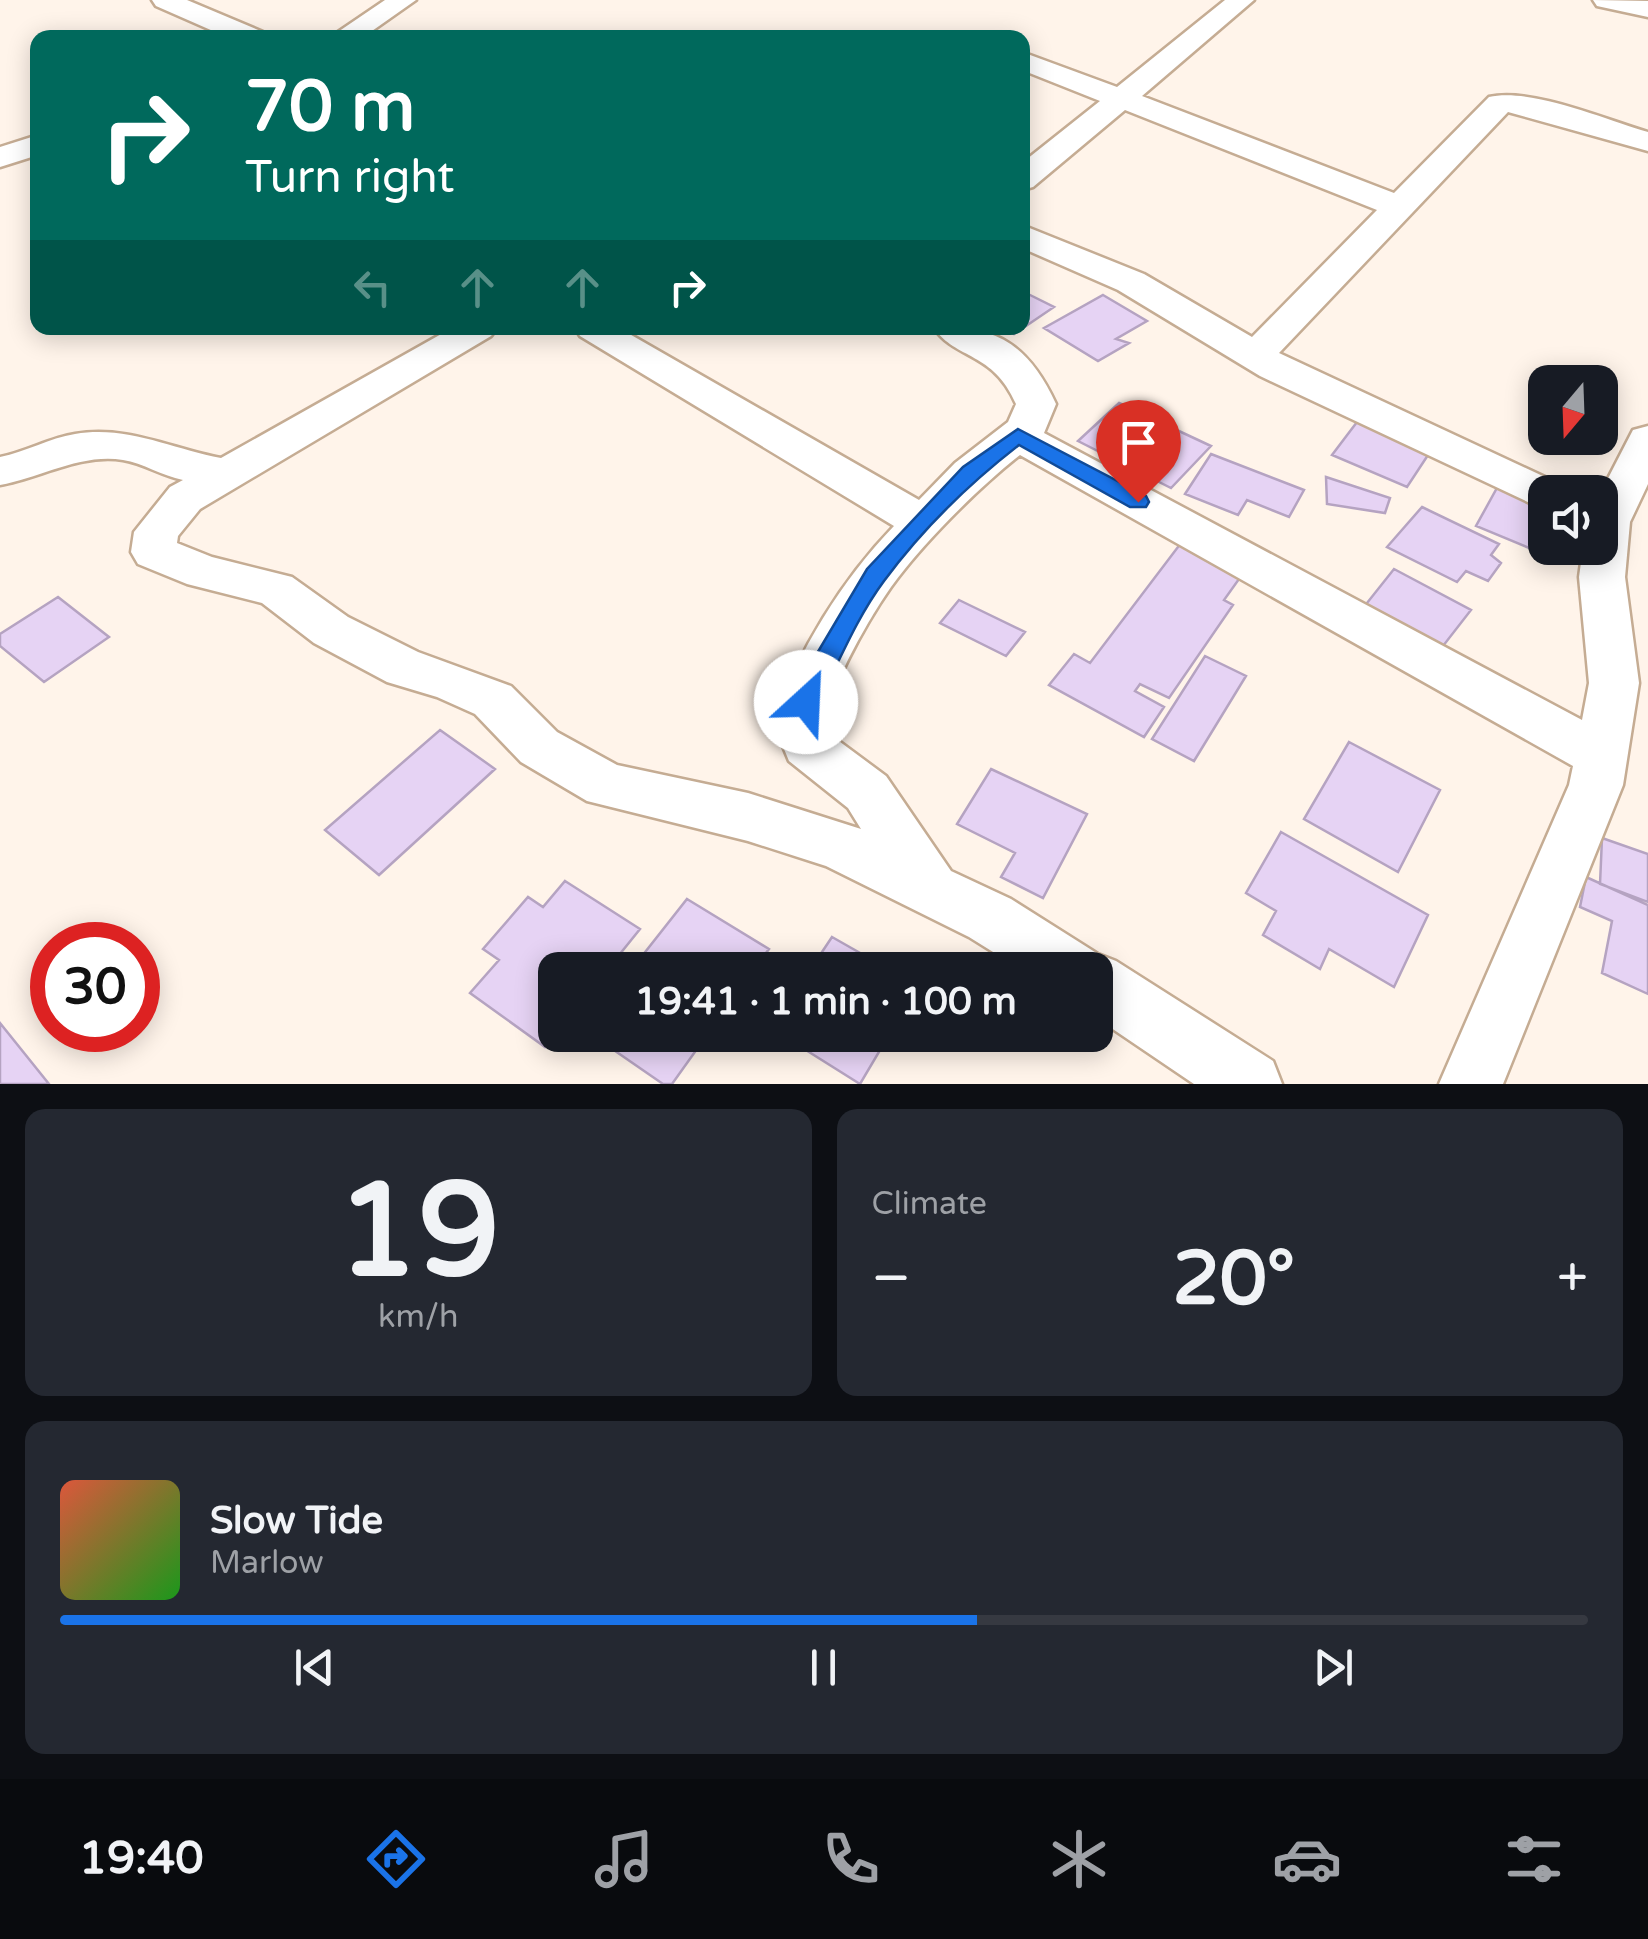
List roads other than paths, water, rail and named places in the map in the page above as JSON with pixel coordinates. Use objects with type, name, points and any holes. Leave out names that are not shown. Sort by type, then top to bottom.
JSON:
[{"type":"street","points":[[166,0],[235,30]]},
{"type":"street","points":[[355,30],[403,0]]},
{"type":"street","points":[[1030,173],[1241,0]]},
{"type":"street","points":[[1606,0],[1648,9]]},
{"type":"street","points":[[1030,63],[1399,207]]},
{"type":"street","points":[[1256,356],[1500,102],[1648,142]]},
{"type":"street","points":[[0,158],[30,147]]},
{"type":"street","points":[[1030,239],[1131,282],[1256,356],[1528,487]]},
{"type":"street","points":[[466,335],[185,498],[156,532],[154,552],[203,572],[276,589],[331,630],[404,668],[450,681],[493,700],[539,747],[606,786],[748,817],[840,846],[990,918],[1046,952]]},
{"type":"street","points":[[605,335],[922,522]]},
{"type":"street","points":[[931,889],[867,792],[807,746],[799,722],[812,682],[875,575],[970,472],[1026,430],[1036,404],[1026,376],[966,335]]},
{"type":"street","points":[[1018,436],[1602,757]]},
{"type":"street","points":[[1618,495],[1648,440]]},
{"type":"street","points":[[0,471],[27,466],[77,447],[128,446],[174,464],[230,474]]},
{"type":"street","points":[[1471,1084],[1596,785],[1602,757],[1631,691],[1602,578],[1602,565]]},
{"type":"street","points":[[1113,994],[1250,1084]]}]
